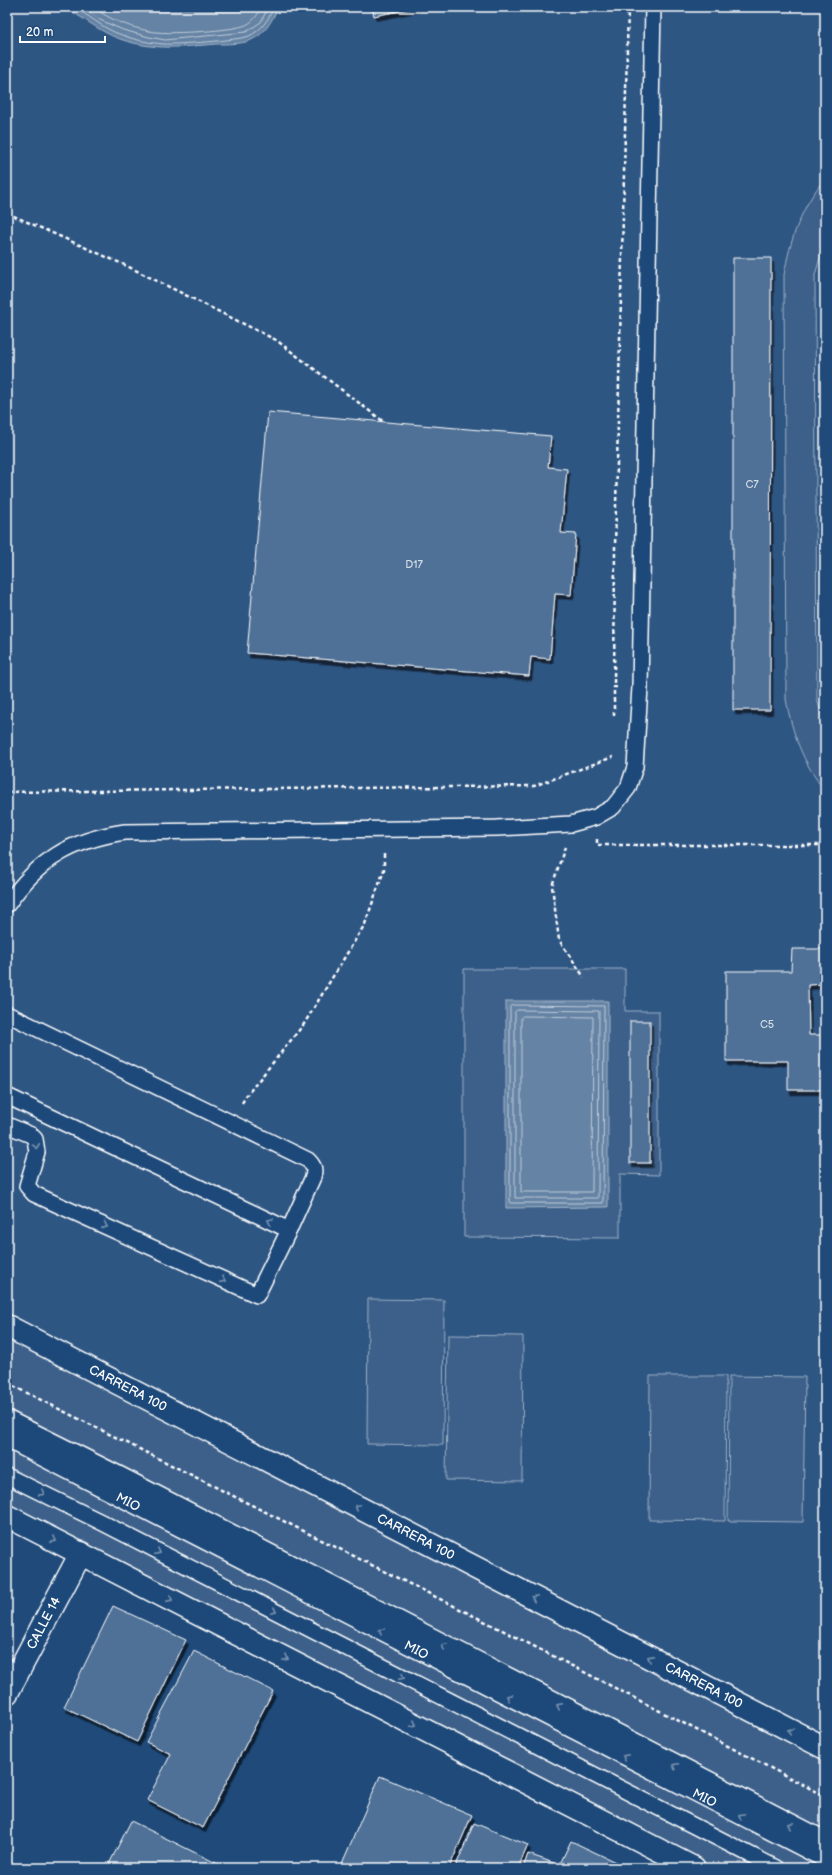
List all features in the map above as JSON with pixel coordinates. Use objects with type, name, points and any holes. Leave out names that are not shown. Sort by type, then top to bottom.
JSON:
[{"type":"main road","name":"CARRERA 100","points":[[7,1326],[825,1748]]},
{"type":"main road","points":[[7,1422],[825,1843]]},
{"type":"main road","points":[[7,1516],[694,1868]]},
{"type":"main road","name":"CALLE 14","points":[[7,1693],[81,1553]]},
{"type":"lane","points":[[7,905],[21,885],[38,867],[60,852],[79,842],[102,835],[125,832],[505,827],[570,824],[596,817],[613,807],[628,788],[635,767],[640,687],[653,7]]},
{"type":"lane","points":[[7,1014],[308,1160],[315,1169],[313,1177],[289,1230],[257,1295],[34,1194],[27,1186],[37,1152],[35,1139],[31,1135],[7,1125]]},
{"type":"lane","points":[[7,1096],[289,1230]]},
{"type":"lane","name":"MIO","points":[[7,1440],[825,1860]]},
{"type":"lane","points":[[7,1476],[101,1522],[776,1868]]},
{"type":"path","points":[[614,718],[615,547],[628,7]]},
{"type":"path","points":[[7,213],[127,266],[276,340],[384,422]]},
{"type":"path","points":[[614,687],[640,687]]},
{"type":"path","points":[[7,792],[534,786],[614,757],[614,750]]},
{"type":"path","points":[[596,817],[597,845],[825,845]]},
{"type":"path","points":[[584,977],[559,940],[552,886],[567,840],[596,817]]},
{"type":"path","points":[[231,1123],[246,1096],[304,1024],[365,924],[384,870],[384,829]]},
{"type":"path","points":[[7,1383],[512,1635],[825,1796]]},
{"type":"shaded area","points":[[7,7],[825,7],[825,1748],[7,1326]]},
{"type":"shaded area","points":[[825,179],[825,241],[815,275],[817,699],[825,727],[825,791],[810,770],[795,736],[786,699],[784,275],[793,237],[803,212]]},
{"type":"shaded area","points":[[464,969],[625,969],[625,1011],[659,1011],[659,1175],[620,1174],[620,1238],[464,1237]]},
{"type":"shaded area","points":[[368,1299],[444,1300],[443,1445],[367,1444]]},
{"type":"shaded area","points":[[7,1326],[825,1748],[825,1868],[694,1868],[7,1516]]},
{"type":"shaded area","points":[[448,1335],[523,1336],[522,1481],[446,1480]]},
{"type":"shaded area","points":[[650,1376],[726,1376],[725,1521],[649,1520]]},
{"type":"shaded area","points":[[729,1376],[805,1377],[803,1522],[728,1521]]},
{"type":"water","points":[[62,7],[278,7],[264,31],[249,41],[233,44],[157,47],[133,43],[112,36]]},
{"type":"water","points":[[506,1001],[608,1001],[608,1207],[506,1208]]},
{"type":"building","points":[[372,7],[418,7],[374,16]]},
{"type":"building","points":[[733,258],[771,258],[770,710],[733,710]]},
{"type":"building","points":[[268,412],[551,436],[548,467],[567,469],[561,533],[576,534],[571,595],[555,594],[550,659],[531,657],[529,676],[247,653]]},
{"type":"building","points":[[792,949],[825,949],[825,984],[808,985],[809,1035],[825,1035],[825,1090],[788,1090],[788,1061],[726,1061],[726,971],[791,971]]},
{"type":"building","points":[[630,1021],[650,1021],[650,1163],[630,1163]]},
{"type":"building","points":[[113,1606],[186,1640],[137,1742],[64,1707]]},
{"type":"building","points":[[194,1651],[273,1691],[203,1828],[147,1800],[171,1754],[146,1742]]},
{"type":"building","points":[[380,1776],[472,1815],[449,1868],[340,1868]]},
{"type":"building","points":[[131,1821],[222,1866],[222,1868],[107,1868]]},
{"type":"building","points":[[474,1823],[528,1845],[518,1868],[455,1868]]},
{"type":"building","points":[[571,1841],[628,1868],[558,1868]]},
{"type":"building","points":[[528,1854],[554,1863],[552,1868],[523,1868]]}]
